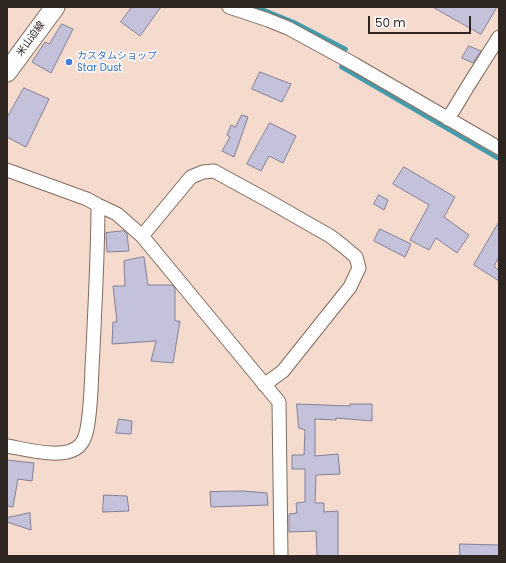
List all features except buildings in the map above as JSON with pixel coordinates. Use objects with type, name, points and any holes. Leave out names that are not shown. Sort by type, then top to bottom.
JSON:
[{"type":"main road","name":"米山迫線","points":[[7,72],[55,7]]},
{"type":"street","points":[[229,7],[288,28],[354,64],[499,148]]},
{"type":"street","points":[[448,119],[499,37]]},
{"type":"street","points":[[7,170],[87,200],[117,214],[142,236],[279,402],[281,556]]},
{"type":"street","points":[[142,236],[191,177],[203,172],[214,171],[330,236],[356,257],[360,268],[350,287],[284,371],[264,385]]},
{"type":"street","points":[[7,446],[53,454],[63,453],[80,446],[84,438],[87,430],[90,394],[97,264],[98,205]]},
{"type":"waterway","points":[[257,7],[294,22],[346,49]]},
{"type":"waterway","points":[[341,67],[499,159]]},
{"type":"place","name":"カスタムショップ Star Dust","points":[[69,62]]}]
